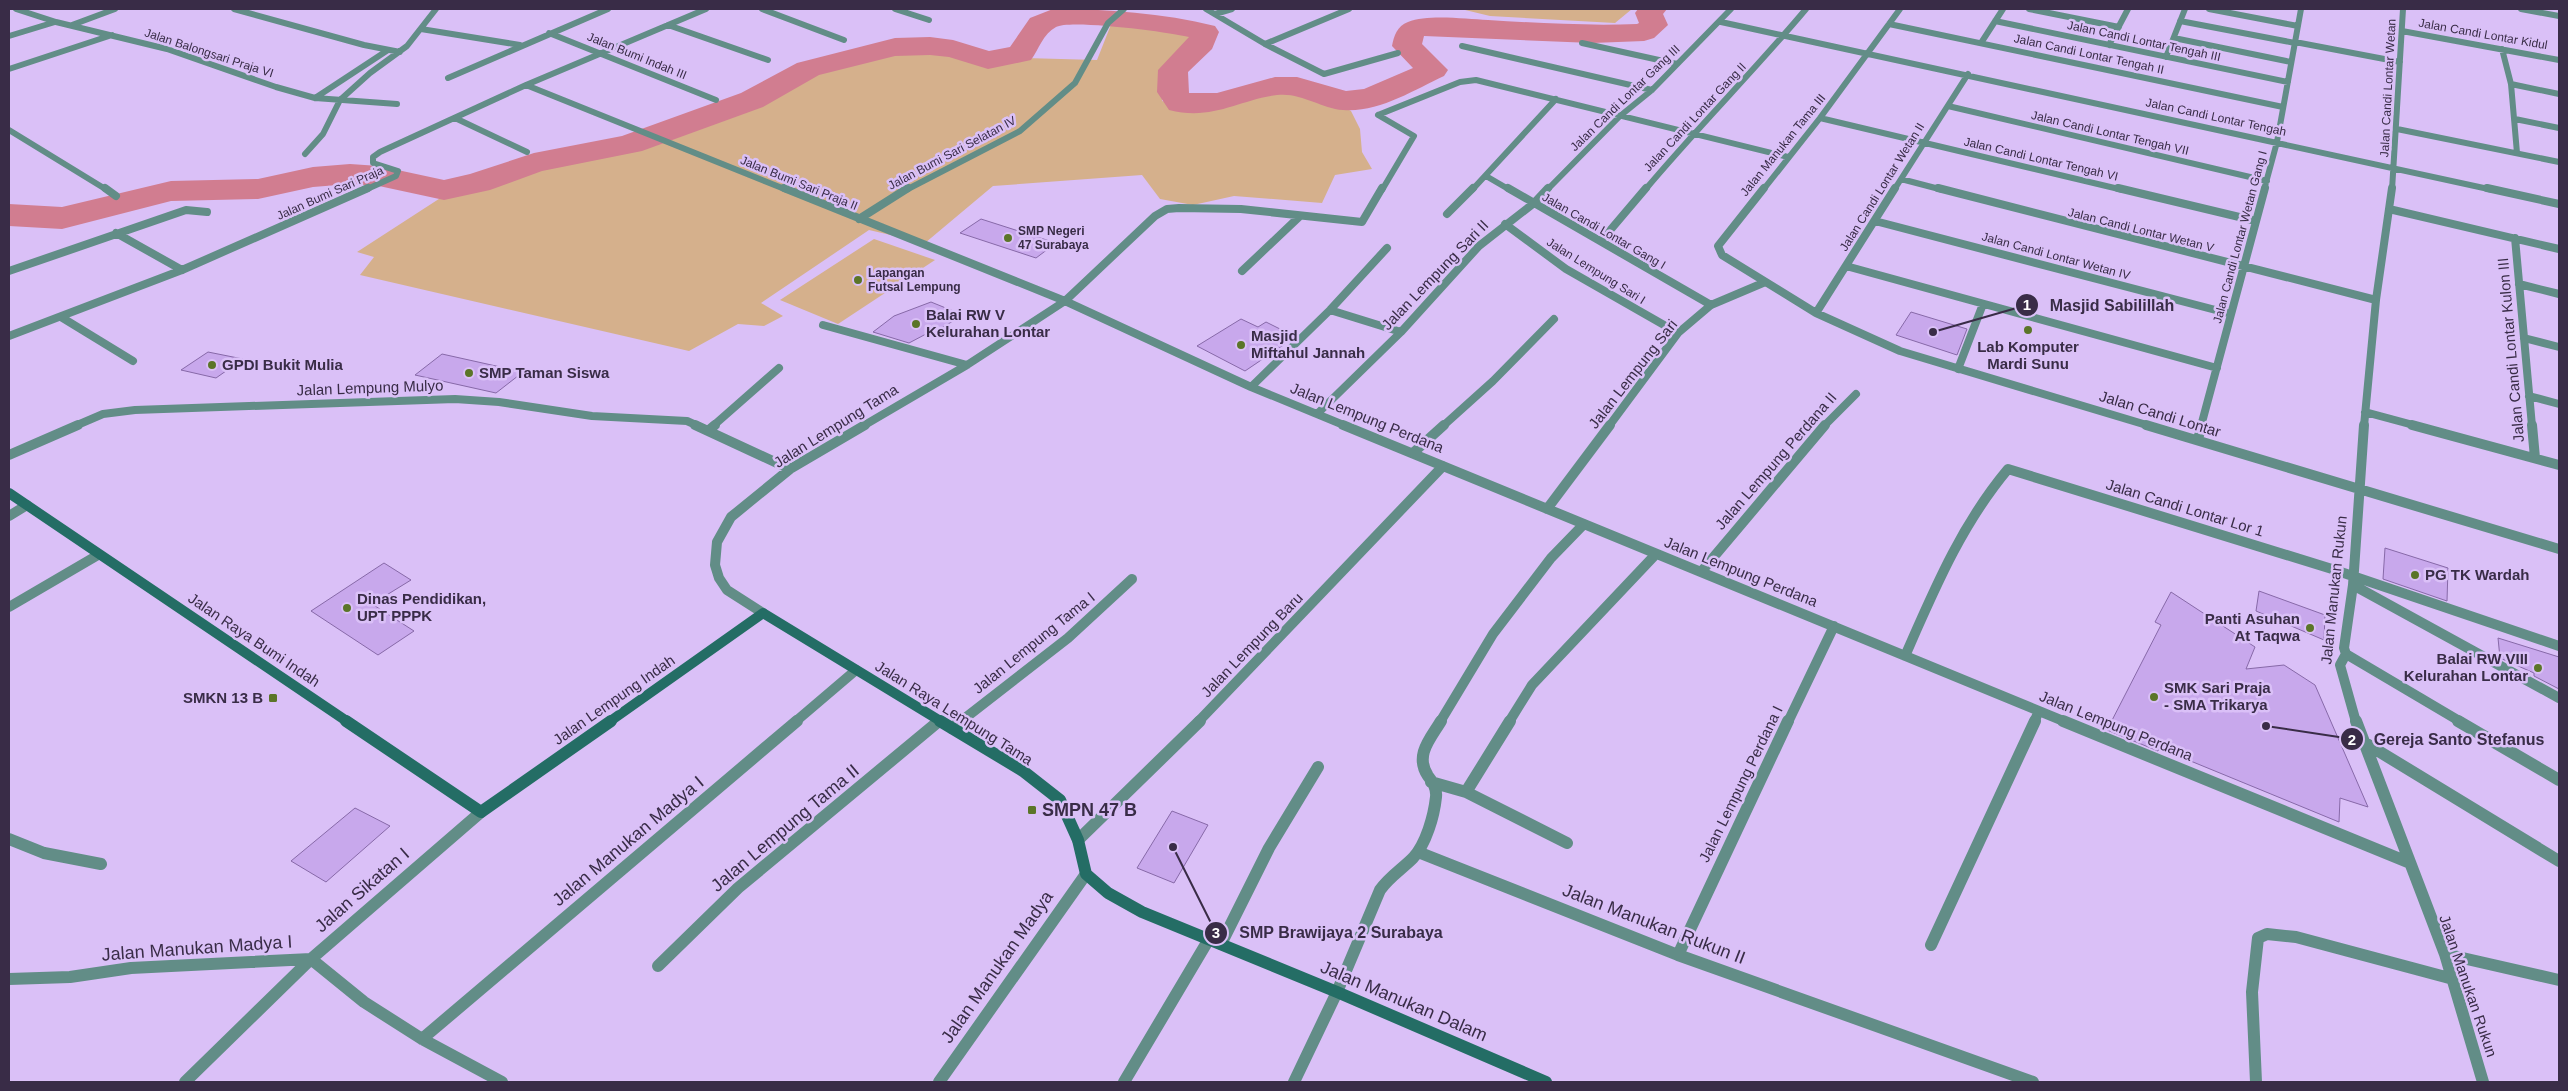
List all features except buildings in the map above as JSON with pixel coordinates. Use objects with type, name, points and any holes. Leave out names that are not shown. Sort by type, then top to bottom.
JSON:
[{"type":"street","name":"Jalan Balongsari Praja VI","points":[[16,9],[56,22],[167,49],[276,87],[316,98],[397,104]]},
{"type":"street","points":[[71,25],[115,9]]},
{"type":"street","points":[[234,9],[301,29],[393,51]]},
{"type":"street","points":[[305,154],[324,134],[337,100],[421,29],[436,9]]},
{"type":"street","points":[[448,78],[608,9]]},
{"type":"street","name":"Jalan Bumi Sari Praja","points":[[9,336],[182,270],[384,182],[396,176],[398,172],[373,163],[373,157],[526,85],[706,9]]},
{"type":"street","points":[[762,9],[844,40]]},
{"type":"street","points":[[895,9],[929,20]]},
{"type":"street","name":"Jalan Bumi Sari Selatan IV","points":[[859,219],[922,179],[993,145],[1034,120],[1075,84],[1108,23],[1124,9]]},
{"type":"street","points":[[1206,9],[1265,44],[1324,74],[1398,53]]},
{"type":"street","points":[[1215,14],[1232,9]]},
{"type":"street","points":[[1265,44],[1349,9]]},
{"type":"street","name":"Jalan Candi Lontar Gang III","points":[[1534,203],[1620,116],[1652,90],[1676,64],[1721,22],[1731,9]]},
{"type":"street","name":"Jalan Candi Lontar Gang II","points":[[1601,241],[1693,133],[1740,87],[1806,9]]},
{"type":"street","name":"Jalan Manukan Tama III","points":[[1763,283],[1722,255],[1718,246],[1820,118],[1900,9]]},
{"type":"street","points":[[1981,43],[2003,9]]},
{"type":"street","points":[[2029,9],[2119,27]]},
{"type":"street","points":[[2109,45],[2128,9]]},
{"type":"street","points":[[2166,57],[2185,9]]},
{"type":"street","points":[[2210,9],[2298,26]]},
{"type":"street","name":"Jalan Candi Lontar Wetan Gang I","points":[[2198,439],[2277,142],[2301,9]]},
{"type":"street","name":"Jalan Candi Lontar Wetan","points":[[2395,168],[2403,9]]},
{"type":"street","points":[[2522,9],[2559,16]]},
{"type":"street","name":"Jalan Candi Lontar Tengah III","points":[[1995,21],[2288,82]]},
{"type":"street","points":[[2180,21],[2400,62]]},
{"type":"street","points":[[9,36],[56,22]]},
{"type":"street","name":"Jalan Candi Lontar Tengah","points":[[1721,22],[1968,74],[2559,204]]},
{"type":"street","name":"Jalan Candi Lontar Tengah II","points":[[1889,24],[2283,107]]},
{"type":"street","points":[[668,25],[768,60]]},
{"type":"street","points":[[421,29],[521,45]]},
{"type":"street","name":"Jalan Candi Lontar Kidul","points":[[2402,31],[2559,60]]},
{"type":"street","name":"Jalan Bumi Indah III","points":[[549,33],[601,52],[716,100]]},
{"type":"street","points":[[9,69],[112,35]]},
{"type":"street","points":[[2174,38],[2292,62]]},
{"type":"street","points":[[1582,43],[1676,64]]},
{"type":"street","points":[[1462,46],[1652,90]]},
{"type":"street","points":[[2502,49],[2510,84],[2517,153]]},
{"type":"street","points":[[316,98],[393,51]]},
{"type":"street","name":"Jalan Candi Lontar Wetan II","points":[[1816,312],[1968,74]]},
{"type":"street","name":"Jalan Lempung Tama","points":[[763,613],[727,590],[719,578],[715,565],[717,542],[732,517],[790,469],[968,364],[1064,302],[1148,222],[1167,209],[1240,209],[1362,222],[1414,136],[1378,115],[1470,80],[1556,99]]},
{"type":"street","points":[[2510,84],[2559,94]]},
{"type":"street","name":"Jalan Bumi Sari Praja II","points":[[526,85],[1064,302]]},
{"type":"street","points":[[1447,214],[1486,176],[1556,99],[1788,156]]},
{"type":"street","name":"Jalan Candi Lontar Tengah VII","points":[[1948,106],[2267,182]]},
{"type":"street","points":[[455,118],[527,152]]},
{"type":"street","name":"Jalan Candi Lontar Tengah VI","points":[[1820,118],[2256,221]]},
{"type":"street","points":[[2515,119],[2559,128]]},
{"type":"street","points":[[2397,128],[2559,162]]},
{"type":"street","points":[[9,130],[72,167],[116,196]]},
{"type":"street","name":"Jalan Manukan Rukun","points":[[2395,168],[2376,300],[2358,490],[2353,582],[2344,648],[2346,654],[2340,665],[2362,741],[2445,954],[2484,1082]]},
{"type":"street","name":"Jalan Candi Lontar Gang I","points":[[1486,176],[1711,305]]},
{"type":"street","name":"Jalan Candi Lontar Wetan V","points":[[1901,179],[2244,268],[2376,300]]},
{"type":"street","name":"Jalan Lempung Sari II","points":[[1317,414],[1401,332],[1462,264],[1505,224],[1534,203]]},
{"type":"street","points":[[2389,209],[2559,249]]},
{"type":"street","points":[[9,271],[186,210],[207,212]]},
{"type":"street","points":[[1242,271],[1300,216]]},
{"type":"street","name":"Jalan Candi Lontar Wetan IV","points":[[1875,221],[2232,314]]},
{"type":"street","name":"Jalan Lempung Sari I","points":[[1505,224],[1518,235],[1592,284],[1678,334]]},
{"type":"street","points":[[116,233],[182,270]]},
{"type":"street","name":"Jalan Candi Lontar Kulon III","points":[[2515,238],[2535,458]]},
{"type":"street","points":[[1250,387],[1330,310],[1387,248]]},
{"type":"street","points":[[1846,266],[2217,368]]},
{"type":"street","name":"Jalan Lempung Sari","points":[[1547,509],[1678,334],[1711,305],[1763,283]]},
{"type":"street","name":"Jalan Candi Lontar","points":[[1763,283],[1816,312],[1900,351],[2559,549]]},
{"type":"street","points":[[2519,284],[2559,294]]},
{"type":"street","name":"Jalan Lempung Perdana","points":[[1064,302],[1250,387],[2410,863]]},
{"type":"street","points":[[1958,369],[1983,304]]},
{"type":"street","points":[[1330,310],[1401,332]]},
{"type":"street","points":[[61,317],[133,361]]},
{"type":"street","points":[[1413,453],[1493,380],[1554,319]]},
{"type":"street","points":[[823,325],[968,364]]},
{"type":"street","points":[[2524,338],[2559,347]]},
{"type":"street","points":[[710,430],[779,368]]},
{"type":"street","name":"Jalan Lempung Perdana II","points":[[1701,572],[1834,414],[1856,394]]},
{"type":"street","points":[[2529,396],[2559,404]]},
{"type":"street","name":"Jalan Lempung Mulyo","points":[[9,455],[103,414],[134,410],[455,399],[499,402],[592,416],[687,422],[710,430],[790,469]]},
{"type":"street","points":[[2365,412],[2559,465]]},
{"type":"street","name":"Jalan Lempung Baru","points":[[1078,840],[1168,754],[1443,466]]},
{"type":"street","name":"Jalan Candi Lontar Lor 1","points":[[1905,656],[1945,567],[1987,492],[2008,469],[2332,569],[2353,582]]},
{"type":"street","name":"Jalan Raya Bumi Indah","points":[[9,493],[98,555],[481,812]]},
{"type":"street","points":[[9,516],[27,505]]},
{"type":"street","points":[[1294,1082],[1382,886],[1418,852],[1434,805],[1436,792],[1420,764],[1422,751],[1493,634],[1551,558],[1584,524]]},
{"type":"street","points":[[1466,792],[1532,685],[1656,554]]},
{"type":"street","points":[[9,607],[98,555]]},
{"type":"street","name":"Jalan Lempung Tama I","points":[[952,728],[1045,655],[1116,596],[1132,579]]},
{"type":"street","points":[[2353,582],[2559,646]]},
{"type":"street","points":[[2353,582],[2559,698]]},
{"type":"street","name":"Jalan Raya Lempung Tama","points":[[763,613],[1023,772],[1060,800],[1078,840],[1086,874]]},
{"type":"street","name":"Jalan Lempung Indah","points":[[481,812],[763,613]]},
{"type":"street","name":"Jalan Lempung Perdana I","points":[[1678,956],[1742,817],[1834,626]]},
{"type":"street","points":[[2346,654],[2559,780]]},
{"type":"street","name":"Jalan Manukan Madya I","points":[[422,1039],[856,670]]},
{"type":"street","points":[[1931,945],[2039,711]]},
{"type":"street","name":"Jalan Lempung Tama II","points":[[658,966],[738,888],[939,721]]},
{"type":"street","points":[[2362,741],[2559,860]]},
{"type":"street","points":[[1124,1082],[1215,942],[1318,767]]},
{"type":"street","points":[[1431,782],[1466,792],[1567,843]]},
{"type":"street","name":"Jalan Sikatan I","points":[[185,1082],[311,959],[481,812]]},
{"type":"street","points":[[9,839],[44,853],[101,864]]},
{"type":"street","name":"Jalan Manukan Rukun II","points":[[1418,852],[1678,956],[2033,1082]]},
{"type":"street","name":"Jalan Manukan Dalam","points":[[1086,874],[1108,894],[1142,912],[1336,992],[1546,1082]]},
{"type":"street","name":"Jalan Manukan Madya","points":[[939,1082],[1086,874]]},
{"type":"street","points":[[2256,1082],[2253,1040],[2254,956],[2258,938],[2267,934],[2296,937],[2453,980]]},
{"type":"street","points":[[2445,954],[2559,980]]},
{"type":"street","name":"Jalan Manukan Madya I","points":[[9,979],[70,977],[132,968],[276,959],[311,959],[364,1002],[422,1039],[502,1082]]},
{"type":"shaded area","points":[[1461,9],[1632,9],[1615,23],[1490,16]]},
{"type":"shaded area","points":[[1112,22],[1190,34],[1194,42],[1173,60],[1165,73],[1162,101],[1186,106],[1210,106],[1257,97],[1282,88],[1300,89],[1351,111],[1360,129],[1362,152],[1372,169],[1335,175],[1322,203],[1234,196],[1193,205],[1160,199],[1142,175],[993,186],[925,243],[869,230],[761,303],[783,316],[764,326],[738,324],[689,351],[360,275],[374,257],[357,252],[445,195],[531,169],[592,160],[651,144],[752,104],[812,73],[830,66],[898,50],[941,51],[974,62],[994,64],[1025,58],[1097,60]]},
{"type":"shaded area","name":"Lapangan Futsal Lempung","points":[[874,239],[935,260],[838,324],[780,300]]},
{"type":"waterway","points":[[9,215],[62,218],[171,191],[258,189],[313,177],[350,174],[379,176],[444,190],[478,183],[534,163],[630,144],[752,100],[808,69],[895,47],[930,46],[953,49],[988,60],[1021,54],[1040,24],[1053,17],[1062,15],[1171,24],[1205,32],[1202,43],[1173,70],[1172,92],[1180,103],[1218,102],[1275,86],[1297,86],[1344,101],[1370,98],[1433,70],[1407,46],[1409,34],[1416,28],[1447,27],[1592,34],[1644,32],[1654,25],[1649,13],[1653,9]]},
{"type":"place","name":"SMP Negeri 47 Surabaya","points":[[1008,238]]},
{"type":"place","name":"Lapangan Futsal Lempung","points":[[858,280]]},
{"type":"place","name":"Balai RW V Kelurahan Lontar","points":[[916,324]]},
{"type":"place","name":"Lab Komputer Mardi Sunu","points":[[2028,330]]},
{"type":"place","name":"Masjid Sabilillah","points":[[1933,332]]},
{"type":"place","name":"Masjid Miftahul Jannah","points":[[1241,345]]},
{"type":"place","name":"GPDI Bukit Mulia","points":[[212,365]]},
{"type":"place","name":"SMP Taman Siswa","points":[[469,373]]},
{"type":"place","name":"PG TK Wardah","points":[[2415,575]]},
{"type":"place","name":"Dinas Pendidikan, UPT PPPK","points":[[347,608]]},
{"type":"place","name":"Panti Asuhan At Taqwa","points":[[2310,628]]},
{"type":"place","name":"Balai RW VIII Kelurahan Lontar","points":[[2538,668]]},
{"type":"place","name":"SMK Sari Praja - SMA Trikarya","points":[[2154,697]]},
{"type":"place","name":"SMKN 13 B","points":[[273,698]]},
{"type":"place","name":"Gereja Santo Stefanus","points":[[2266,726]]},
{"type":"place","name":"SMPN 47 B","points":[[1032,810]]},
{"type":"place","name":"SMP Brawijaya 2 Surabaya","points":[[1173,847]]}]
